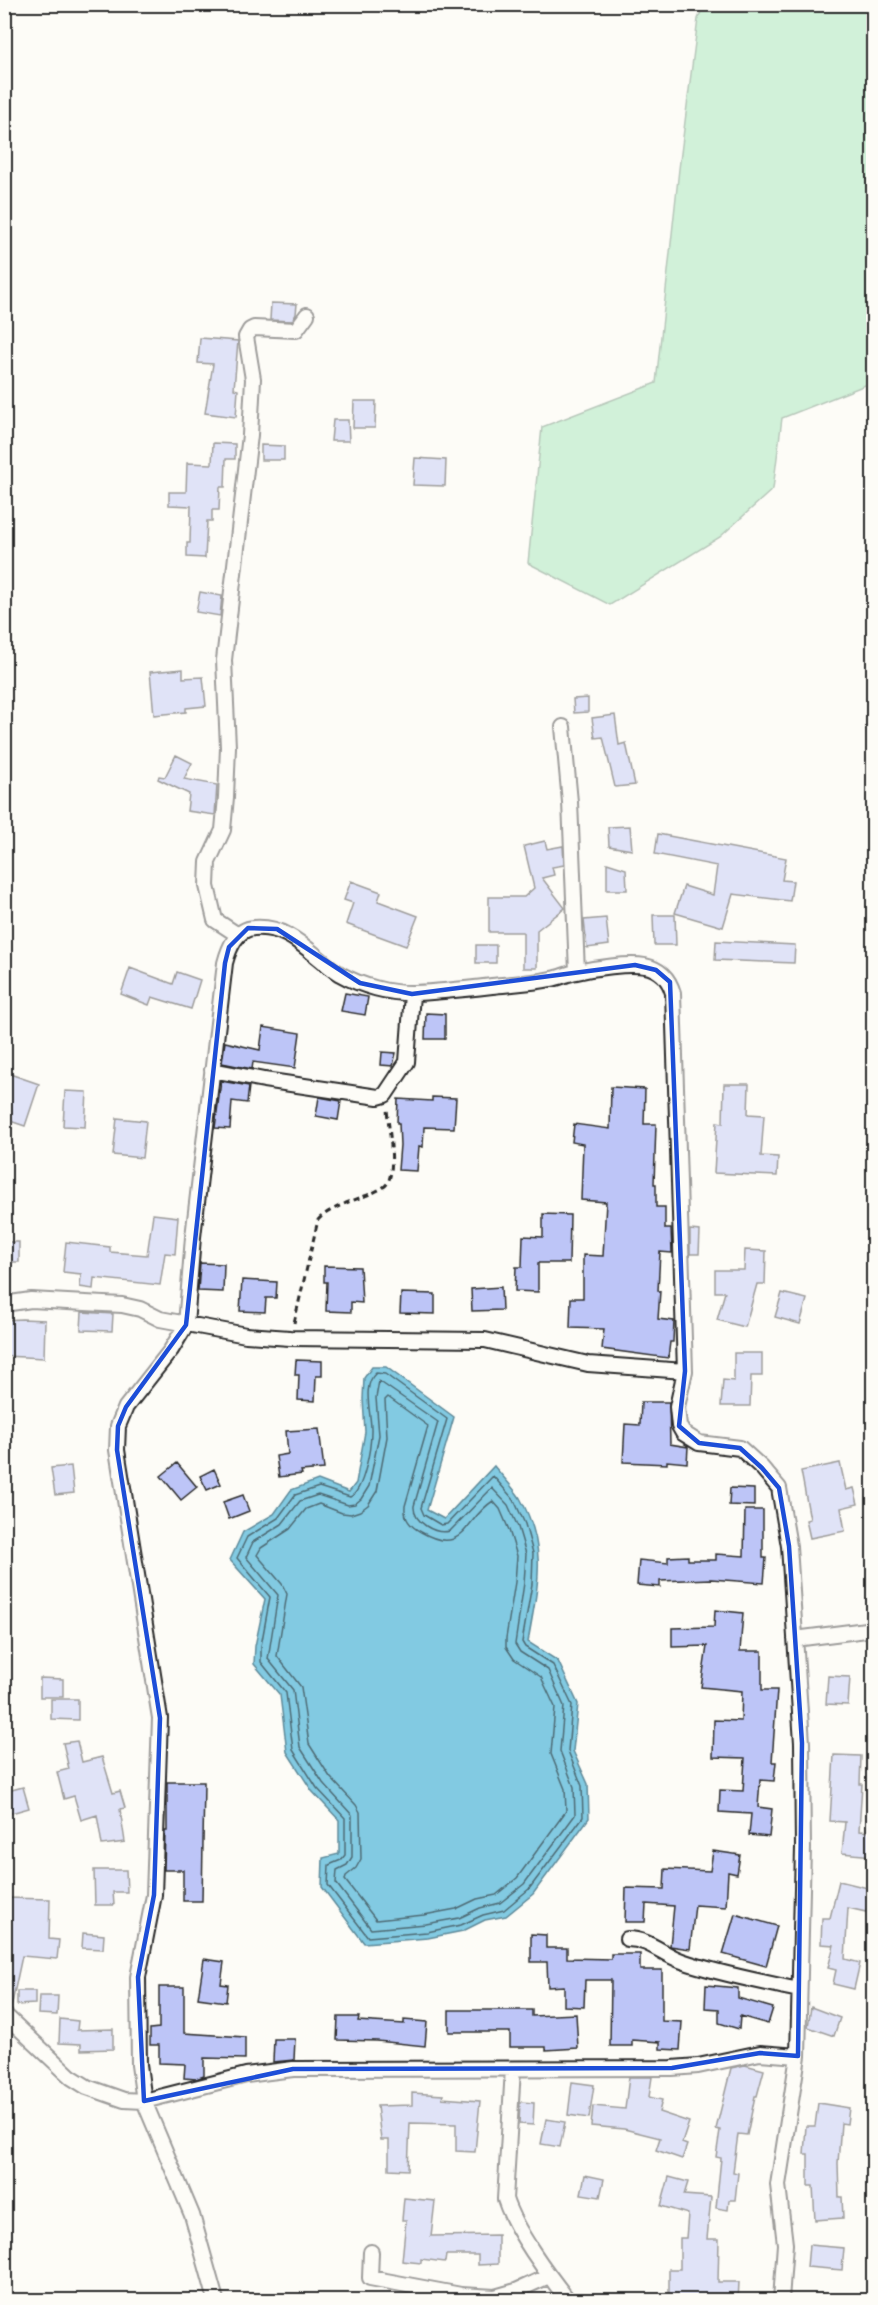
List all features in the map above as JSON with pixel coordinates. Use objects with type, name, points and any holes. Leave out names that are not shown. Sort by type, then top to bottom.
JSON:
[{"type":"street","points":[[238,935],[215,920],[207,886],[208,862],[223,830],[226,797],[228,747],[224,660],[250,435],[253,379],[246,337],[254,328],[296,330],[307,315]]},
{"type":"street","points":[[563,727],[570,802],[577,972]]},
{"type":"street","points":[[216,2301],[192,2215],[144,2101],[138,2035],[138,1977],[154,1895],[160,1718],[117,1442],[118,1426],[126,1407],[171,1350],[186,1325],[193,1237],[225,963],[229,947],[238,935],[248,928],[277,929],[294,938],[340,974],[360,983],[412,993],[540,981],[577,972],[647,966],[670,982],[674,993],[685,1371],[677,1407],[679,1426],[683,1433],[699,1443],[740,1448],[748,1454],[779,1488],[789,1546],[802,1743],[803,1848],[798,2056],[778,2185],[785,2244],[781,2301]]},
{"type":"street","points":[[212,1070],[378,1097],[385,1095],[407,1062],[412,993]]},
{"type":"street","points":[[4,1304],[32,1300],[122,1305],[140,1309],[160,1319],[246,1335],[290,1338],[485,1340],[588,1364],[685,1371]]},
{"type":"street","points":[[795,1639],[873,1629]]},
{"type":"street","points":[[627,1939],[650,1943],[668,1955],[694,1965],[798,1990]]},
{"type":"street","points":[[4,2014],[27,2033],[52,2061],[87,2087],[124,2100],[144,2101],[246,2076],[293,2069],[672,2068],[698,2066],[760,2053],[798,2056]]},
{"type":"street","points":[[513,2068],[505,2199],[549,2276],[568,2301]]},
{"type":"street","points":[[371,2252],[370,2278],[460,2295],[495,2297],[516,2292],[549,2276]]},
{"type":"path","points":[[290,1338],[318,1220],[334,1208],[384,1186],[390,1179],[392,1169],[385,1095]]},
{"type":"highlighted area","points":[[248,928],[277,929],[360,983],[412,994],[635,965],[656,970],[670,982],[685,1371],[679,1426],[699,1443],[740,1448],[762,1468],[779,1488],[789,1546],[802,1743],[798,2056],[760,2053],[672,2068],[293,2069],[144,2101],[138,1977],[154,1895],[160,1718],[117,1450],[118,1426],[126,1407],[186,1325],[225,963],[229,947]]},
{"type":"green space","points":[[704,5],[873,5],[873,382],[782,418],[773,489],[720,537],[610,605],[528,563],[542,427],[656,383],[698,19]]},
{"type":"water","points":[[372,1367],[386,1367],[454,1417],[427,1510],[444,1519],[494,1466],[520,1498],[535,1534],[538,1552],[535,1604],[528,1642],[558,1661],[578,1704],[573,1751],[588,1784],[589,1818],[533,1894],[506,1916],[485,1920],[463,1931],[428,1938],[364,1943],[322,1887],[323,1858],[339,1854],[339,1820],[312,1791],[287,1752],[280,1695],[254,1664],[255,1646],[265,1599],[230,1560],[243,1532],[274,1514],[291,1490],[318,1480],[349,1492],[356,1483],[365,1432],[364,1378]]},
{"type":"building","points":[[271,303],[297,304],[296,314],[292,321],[270,320]]},
{"type":"building","points":[[200,338],[238,341],[234,389],[238,390],[236,417],[205,413],[213,364],[198,363]]},
{"type":"building","points":[[354,401],[376,401],[375,428],[353,428]]},
{"type":"building","points":[[333,420],[348,420],[349,441],[331,441]]},
{"type":"building","points":[[213,443],[235,444],[235,459],[226,459],[225,487],[220,487],[219,510],[212,510],[212,521],[207,521],[205,558],[187,557],[187,543],[190,543],[191,506],[169,505],[169,492],[186,492],[187,463],[212,464]]},
{"type":"building","points":[[261,445],[284,446],[284,460],[261,460]]},
{"type":"building","points":[[415,458],[446,460],[445,486],[413,485]]},
{"type":"building","points":[[200,592],[222,596],[220,616],[196,612]]},
{"type":"building","points":[[183,669],[183,678],[203,677],[206,706],[186,708],[186,712],[154,715],[150,672]]},
{"type":"building","points":[[588,698],[588,712],[574,713],[573,699]]},
{"type":"building","points":[[615,715],[619,745],[626,743],[635,785],[615,787],[603,737],[595,738],[592,718]]},
{"type":"building","points":[[176,755],[192,763],[184,779],[217,785],[215,815],[187,811],[189,794],[158,779],[159,776],[165,777]]},
{"type":"building","points":[[630,826],[632,850],[609,846],[608,827]]},
{"type":"building","points":[[658,834],[786,858],[782,880],[793,881],[790,901],[733,894],[723,927],[675,913],[684,886],[713,895],[717,866],[655,854]]},
{"type":"building","points":[[545,841],[547,849],[563,846],[564,865],[552,867],[554,875],[542,878],[565,908],[537,930],[537,968],[523,968],[523,932],[489,932],[489,897],[524,897],[534,888],[524,846]]},
{"type":"building","points":[[607,863],[626,869],[627,890],[607,890]]},
{"type":"building","points":[[351,881],[381,892],[378,901],[418,916],[406,946],[346,924],[353,903],[344,900]]},
{"type":"building","points":[[653,915],[675,915],[676,945],[654,945]]},
{"type":"building","points":[[606,918],[609,945],[587,948],[584,920]]},
{"type":"building","points":[[716,941],[795,945],[794,963],[715,960]]},
{"type":"building","points":[[476,945],[496,945],[496,963],[476,963]]},
{"type":"building","points":[[130,968],[173,984],[177,972],[200,980],[191,1009],[152,997],[149,1005],[121,994]]},
{"type":"building","points":[[345,993],[368,997],[365,1015],[341,1011]]},
{"type":"building","points":[[426,1013],[445,1014],[445,1039],[425,1039]]},
{"type":"building","points":[[263,1027],[300,1033],[295,1068],[253,1062],[252,1069],[222,1063],[225,1042],[260,1050]]},
{"type":"building","points":[[382,1052],[396,1053],[393,1066],[381,1065]]},
{"type":"building","points":[[10,1074],[39,1084],[25,1126],[4,1119],[4,1090]]},
{"type":"building","points":[[221,1081],[249,1086],[247,1103],[232,1101],[230,1129],[215,1128]]},
{"type":"building","points":[[724,1084],[749,1084],[748,1114],[764,1115],[761,1156],[778,1157],[777,1176],[714,1173],[717,1122],[723,1123]]},
{"type":"building","points":[[611,1087],[645,1089],[644,1124],[656,1124],[654,1184],[656,1184],[656,1207],[665,1207],[665,1229],[671,1229],[672,1253],[660,1252],[658,1291],[660,1291],[658,1319],[674,1321],[673,1342],[670,1342],[668,1358],[602,1349],[604,1329],[570,1328],[571,1298],[583,1298],[583,1255],[603,1256],[606,1202],[581,1200],[583,1144],[572,1142],[574,1124],[610,1129]]},
{"type":"building","points":[[65,1091],[87,1092],[85,1127],[63,1126]]},
{"type":"building","points":[[319,1097],[341,1101],[338,1120],[316,1116]]},
{"type":"building","points":[[432,1097],[456,1098],[454,1128],[424,1127],[423,1147],[419,1146],[417,1171],[398,1170],[400,1145],[399,1123],[397,1123],[398,1099],[432,1101]]},
{"type":"building","points":[[117,1118],[146,1121],[142,1158],[113,1155]]},
{"type":"building","points":[[153,1214],[178,1217],[175,1254],[165,1253],[160,1285],[94,1278],[93,1289],[80,1287],[81,1274],[63,1272],[66,1242],[110,1247],[110,1252],[147,1255]]},
{"type":"building","points":[[543,1214],[570,1215],[569,1263],[538,1263],[538,1292],[515,1291],[516,1267],[522,1267],[523,1236],[543,1237]]},
{"type":"building","points":[[690,1230],[700,1231],[699,1254],[690,1254]]},
{"type":"building","points":[[4,1242],[19,1242],[19,1262],[4,1262]]},
{"type":"building","points":[[745,1250],[766,1251],[765,1284],[757,1284],[745,1327],[717,1320],[725,1292],[715,1292],[715,1270],[744,1270]]},
{"type":"building","points":[[200,1263],[224,1264],[223,1292],[198,1291]]},
{"type":"building","points":[[324,1266],[360,1267],[362,1303],[351,1302],[351,1312],[326,1311],[327,1282],[324,1282]]},
{"type":"building","points":[[242,1280],[277,1282],[276,1298],[266,1298],[265,1312],[240,1311]]},
{"type":"building","points":[[501,1287],[502,1310],[472,1311],[471,1289]]},
{"type":"building","points":[[401,1293],[435,1294],[435,1314],[400,1313]]},
{"type":"building","points":[[782,1293],[807,1299],[800,1324],[775,1317]]},
{"type":"building","points":[[82,1312],[113,1314],[112,1331],[81,1330]]},
{"type":"building","points":[[4,1320],[45,1320],[44,1358],[4,1356]]},
{"type":"building","points":[[734,1353],[762,1353],[762,1376],[751,1376],[750,1406],[721,1406],[723,1380],[734,1381]]},
{"type":"building","points":[[296,1360],[322,1361],[322,1376],[316,1376],[315,1401],[298,1400],[299,1375],[295,1375]]},
{"type":"building","points":[[641,1402],[669,1402],[670,1444],[688,1447],[687,1463],[623,1462],[625,1424],[640,1425]]},
{"type":"building","points":[[319,1429],[324,1469],[301,1471],[302,1474],[279,1477],[276,1456],[288,1454],[286,1431]]},
{"type":"building","points":[[177,1463],[197,1487],[181,1500],[161,1476]]},
{"type":"building","points":[[840,1463],[846,1490],[854,1488],[858,1504],[841,1508],[845,1531],[810,1538],[806,1520],[810,1519],[801,1471]]},
{"type":"building","points":[[71,1466],[74,1493],[55,1495],[51,1468]]},
{"type":"building","points":[[214,1469],[221,1484],[207,1490],[200,1476]]},
{"type":"building","points":[[730,1488],[754,1489],[754,1506],[729,1505]]},
{"type":"building","points":[[243,1495],[249,1511],[229,1519],[223,1502]]},
{"type":"building","points":[[745,1510],[763,1510],[763,1558],[766,1558],[764,1583],[711,1579],[660,1581],[660,1587],[637,1585],[639,1560],[668,1563],[668,1557],[688,1556],[688,1560],[716,1560],[716,1554],[744,1556]]},
{"type":"building","points":[[715,1610],[743,1613],[740,1651],[762,1651],[762,1690],[777,1690],[772,1762],[776,1762],[774,1781],[760,1780],[758,1807],[772,1809],[769,1837],[749,1835],[751,1814],[719,1812],[720,1790],[743,1791],[745,1758],[713,1757],[714,1720],[741,1721],[742,1691],[701,1687],[707,1646],[672,1647],[672,1628],[714,1627]]},
{"type":"building","points":[[828,1676],[850,1677],[848,1705],[826,1704]]},
{"type":"building","points":[[40,1678],[63,1679],[63,1697],[40,1697]]},
{"type":"building","points":[[51,1699],[78,1699],[78,1720],[51,1719]]},
{"type":"building","points":[[77,1741],[82,1762],[102,1757],[113,1793],[120,1791],[125,1808],[120,1809],[125,1842],[102,1845],[97,1815],[81,1820],[74,1796],[64,1799],[57,1772],[69,1769],[63,1743]]},
{"type":"building","points":[[834,1755],[861,1756],[859,1831],[873,1832],[873,1856],[842,1853],[845,1822],[830,1821]]},
{"type":"building","points":[[167,1782],[204,1782],[202,1901],[183,1901],[183,1870],[164,1870]]},
{"type":"building","points":[[23,1787],[29,1808],[4,1815],[4,1792]]},
{"type":"building","points":[[713,1851],[740,1855],[737,1874],[728,1872],[726,1907],[695,1905],[690,1949],[670,1946],[674,1906],[646,1904],[645,1922],[625,1922],[626,1888],[664,1889],[665,1869],[710,1871]]},
{"type":"building","points":[[94,1870],[126,1870],[127,1892],[113,1892],[114,1905],[95,1905]]},
{"type":"building","points":[[839,1881],[872,1889],[866,1912],[848,1908],[845,1959],[860,1963],[854,1989],[833,1984],[836,1970],[828,1968],[834,1945],[821,1944],[822,1918],[830,1918]]},
{"type":"building","points":[[4,1898],[50,1899],[49,1939],[59,1940],[57,1959],[22,1956],[11,2008],[4,2005]]},
{"type":"building","points":[[735,1914],[777,1926],[766,1966],[723,1954]]},
{"type":"building","points":[[83,1933],[104,1935],[103,1949],[82,1948]]},
{"type":"building","points":[[531,1934],[546,1935],[546,1948],[567,1948],[567,1958],[611,1959],[611,1954],[640,1954],[640,1970],[662,1970],[662,2021],[682,2022],[680,2050],[660,2049],[660,2042],[632,2040],[632,2046],[610,2046],[611,1980],[585,1980],[584,2007],[564,2006],[564,1986],[548,1987],[547,1962],[531,1962]]},
{"type":"building","points":[[204,1959],[224,1962],[221,1984],[228,1985],[226,2002],[198,1998]]},
{"type":"building","points":[[706,1985],[738,1988],[738,1998],[773,2008],[768,2024],[740,2016],[739,2029],[719,2023],[719,2009],[705,2008]]},
{"type":"building","points":[[159,1987],[184,1987],[184,2033],[245,2037],[245,2059],[204,2058],[204,2076],[196,2079],[184,2078],[185,2064],[159,2063],[159,2045],[150,2045],[150,2029],[159,2028]]},
{"type":"building","points":[[17,1991],[35,1991],[35,2004],[17,2005]]},
{"type":"building","points":[[39,1996],[58,1996],[57,2015],[38,2014]]},
{"type":"building","points":[[811,2007],[840,2018],[834,2036],[808,2027]]},
{"type":"building","points":[[449,2010],[532,2010],[532,2016],[576,2014],[578,2048],[546,2050],[546,2047],[510,2047],[510,2032],[449,2032]]},
{"type":"building","points":[[338,2017],[359,2017],[358,2021],[404,2024],[404,2020],[427,2022],[425,2046],[337,2040]]},
{"type":"building","points":[[60,2019],[78,2021],[77,2030],[113,2029],[113,2049],[81,2050],[81,2044],[59,2043]]},
{"type":"building","points":[[274,2039],[295,2039],[294,2060],[273,2062]]},
{"type":"building","points":[[745,2065],[764,2070],[757,2096],[755,2096],[747,2135],[738,2134],[733,2172],[738,2173],[735,2200],[729,2200],[728,2210],[716,2208],[721,2158],[716,2157],[720,2130],[716,2129],[731,2068]]},
{"type":"building","points":[[629,2077],[652,2077],[649,2097],[662,2100],[659,2112],[689,2122],[682,2143],[687,2145],[682,2159],[656,2150],[660,2138],[624,2129],[591,2126],[593,2106],[625,2109]]},
{"type":"building","points":[[572,2082],[594,2085],[589,2118],[568,2115]]},
{"type":"building","points":[[412,2093],[480,2101],[475,2152],[456,2151],[456,2124],[410,2123],[408,2170],[389,2169],[389,2140],[381,2140],[377,2106],[412,2105]]},
{"type":"building","points":[[520,2102],[534,2103],[533,2125],[519,2124]]},
{"type":"building","points":[[818,2103],[849,2108],[847,2124],[841,2123],[838,2163],[839,2197],[842,2197],[843,2218],[815,2220],[813,2186],[808,2186],[808,2154],[804,2154],[806,2126],[815,2126]]},
{"type":"building","points":[[546,2119],[565,2122],[560,2147],[541,2144]]},
{"type":"building","points":[[585,2175],[604,2179],[600,2197],[581,2194]]},
{"type":"building","points":[[669,2177],[688,2182],[684,2195],[711,2197],[707,2239],[719,2239],[718,2282],[739,2282],[738,2301],[669,2301],[669,2269],[680,2269],[680,2238],[686,2238],[688,2214],[661,2206]]},
{"type":"building","points":[[404,2198],[435,2201],[431,2236],[498,2235],[498,2264],[478,2265],[478,2255],[446,2255],[445,2262],[421,2259],[421,2263],[402,2261],[406,2220],[402,2220]]},
{"type":"building","points":[[809,2245],[844,2248],[842,2270],[807,2267]]}]
